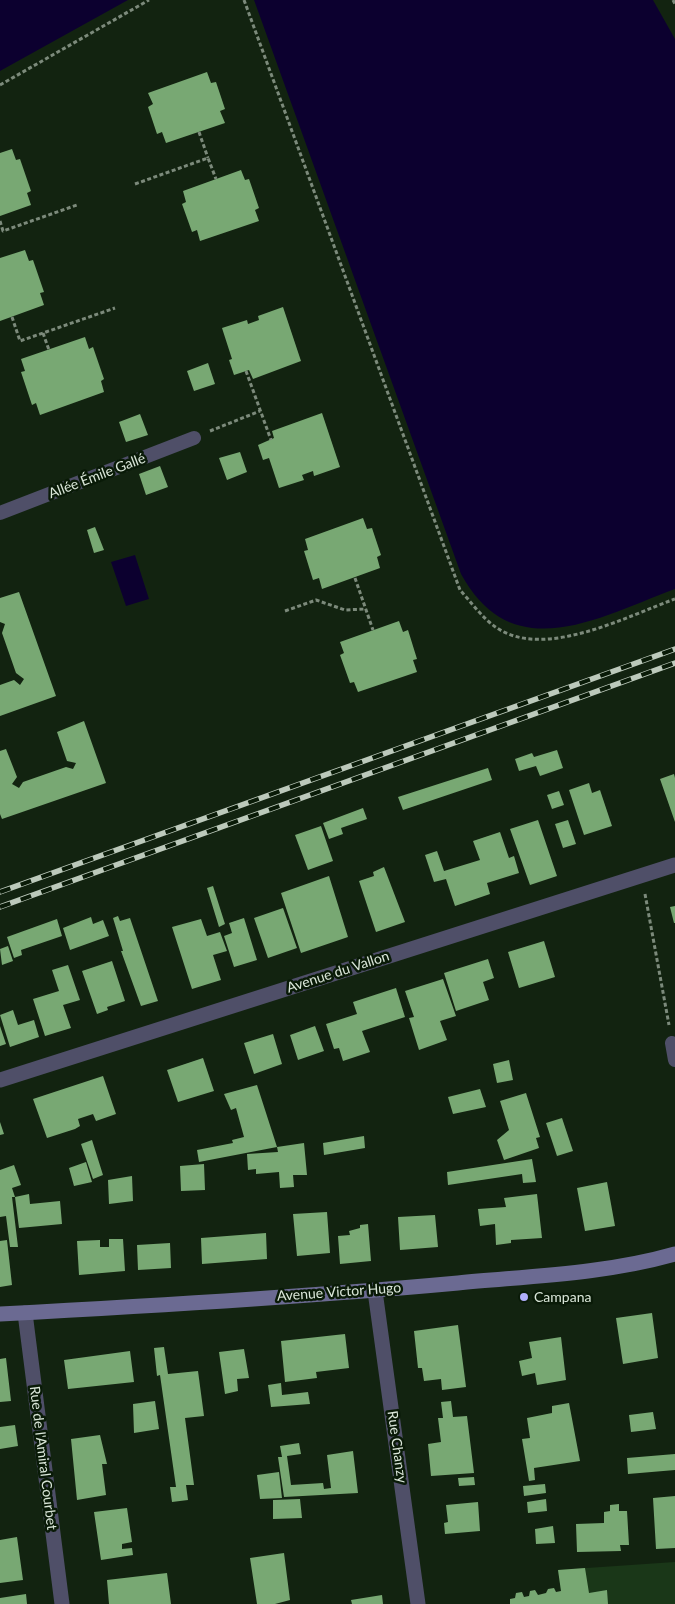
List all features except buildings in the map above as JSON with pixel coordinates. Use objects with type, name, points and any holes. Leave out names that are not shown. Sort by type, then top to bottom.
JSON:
[{"type":"street","name":"Avenue du Vallon","points":[[0,1080],[675,864]]},
{"type":"street","name":"Avenue Victor Hugo","points":[[0,1314],[375,1291],[584,1271],[644,1263],[675,1254]]},
{"type":"street","name":"Rue Chanzy","points":[[375,1291],[418,1604]]},
{"type":"street","name":"Rue de l'Amiral Courbet","points":[[25,1313],[62,1604]]},
{"type":"lane","name":"Allée Émile Gallé","points":[[0,513],[194,438]]},
{"type":"lane","points":[[672,1043],[675,1060]]},
{"type":"path","points":[[0,85],[149,0]]},
{"type":"path","points":[[244,0],[460,590],[496,628],[513,637],[543,640],[568,638],[675,599]]},
{"type":"path","points":[[673,0],[675,4]]},
{"type":"path","points":[[199,132],[216,179]]},
{"type":"path","points":[[135,184],[208,158]]},
{"type":"path","points":[[0,221],[3,231],[77,205]]},
{"type":"path","points":[[12,316],[20,341],[115,308]]},
{"type":"path","points":[[43,333],[49,350]]},
{"type":"path","points":[[246,371],[271,440]]},
{"type":"path","points":[[194,438],[260,411]]},
{"type":"path","points":[[355,578],[373,630]]},
{"type":"path","points":[[285,611],[316,600],[345,610],[366,609]]},
{"type":"path","points":[[642,875],[672,1043]]},
{"type":"green space","points":[[675,1562],[675,1604],[563,1604],[558,1570]]},
{"type":"shaded area","points":[[0,0],[128,0],[0,71]]},
{"type":"shaded area","points":[[254,0],[653,0],[675,39],[675,589],[588,622],[559,628],[532,628],[506,620],[482,603],[461,574]]},
{"type":"shaded area","points":[[135,555],[149,599],[126,606],[111,562]]},
{"type":"railway","points":[[0,892],[675,649]]},
{"type":"railway","points":[[0,907],[675,663]]},
{"type":"place","name":"Campana","points":[[524,1297]]}]
